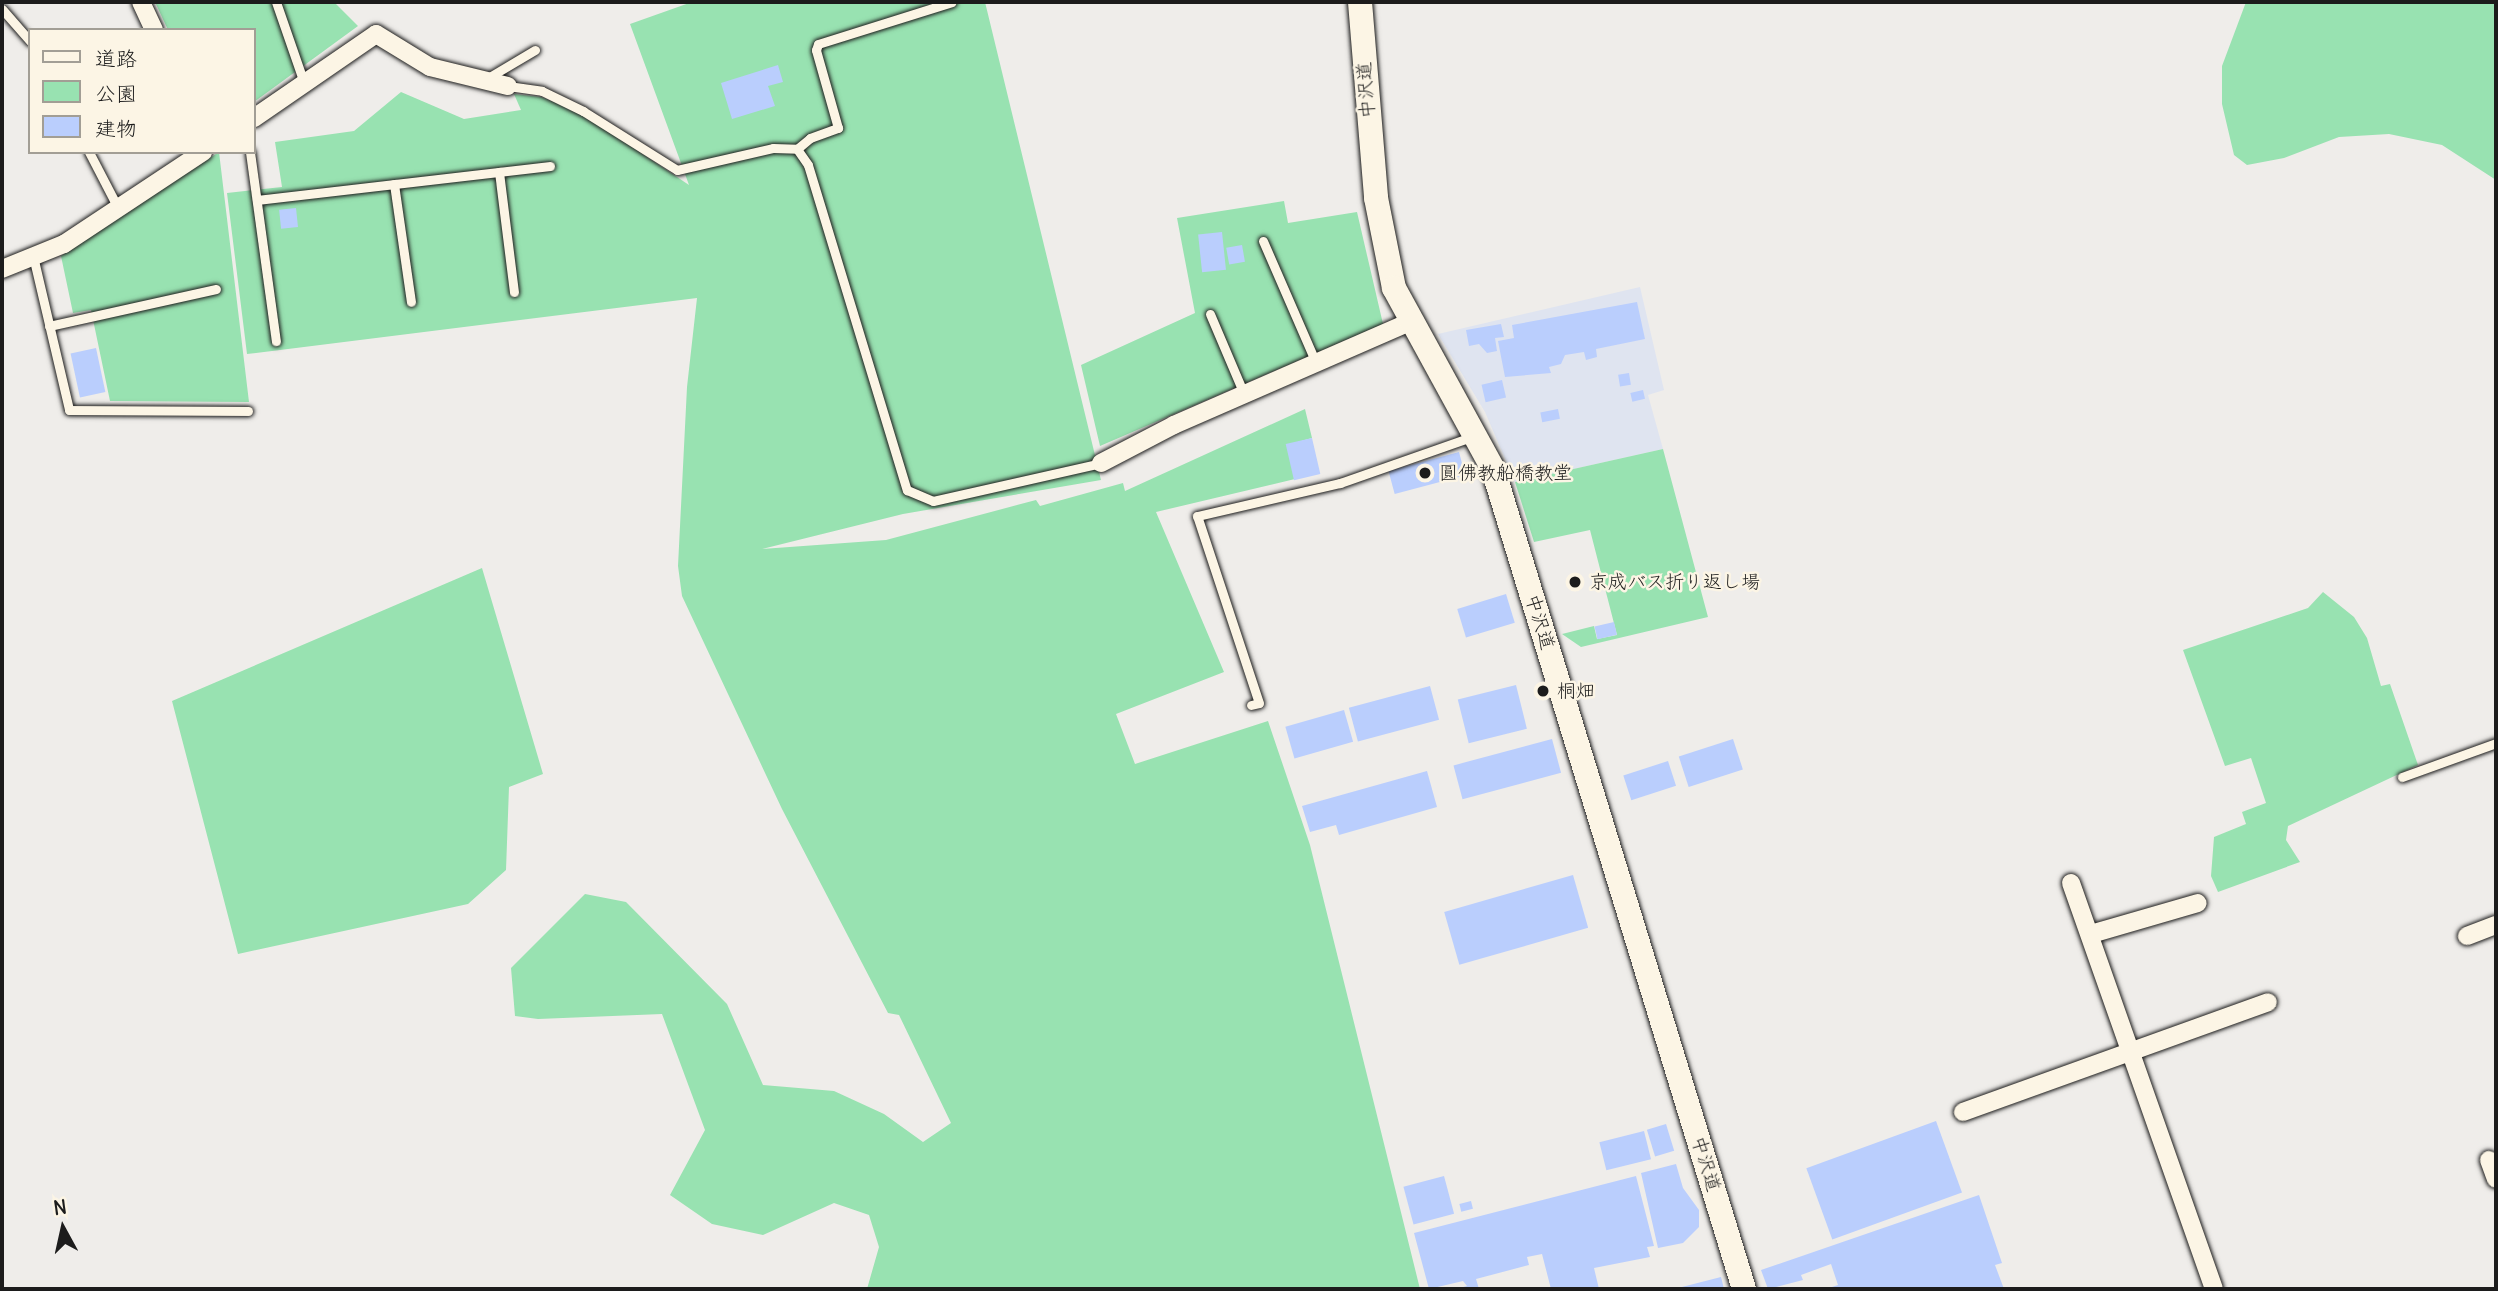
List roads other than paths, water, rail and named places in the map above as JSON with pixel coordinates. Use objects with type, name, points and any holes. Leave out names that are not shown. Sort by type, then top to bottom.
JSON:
[{"type":"street","points":[[141,2],[153,28]]},
{"type":"street","name":"中沢道","points":[[1360,2],[1380,223],[1394,288],[1410,322],[1478,436],[1493,469],[1744,1289]]},
{"type":"street","points":[[256,117],[376,34],[430,67],[482,83],[508,86]]},
{"type":"street","points":[[2,269],[64,244],[200,154]]},
{"type":"street","points":[[1101,463],[1244,394],[1410,322]]},
{"type":"street","points":[[2071,883],[2214,1289]]},
{"type":"street","points":[[2091,934],[2198,903]]},
{"type":"street","points":[[2467,936],[2496,925]]},
{"type":"street","points":[[1963,1112],[2268,1002]]},
{"type":"street","points":[[2489,1160],[2496,1179]]},
{"type":"lane","points":[[276,2],[304,83]]},
{"type":"lane","points":[[508,86],[542,91],[583,111],[677,170],[773,148],[797,149],[810,138],[838,128],[816,50],[818,44],[952,2]]},
{"type":"lane","points":[[2,9],[28,39]]},
{"type":"lane","points":[[482,83],[535,50]]},
{"type":"lane","points":[[797,149],[808,165],[907,490],[933,501],[1101,463]]},
{"type":"lane","points":[[90,154],[118,208]]},
{"type":"lane","points":[[250,154],[276,341]]},
{"type":"lane","points":[[257,200],[550,166]]},
{"type":"lane","points":[[499,172],[514,292]]},
{"type":"lane","points":[[394,184],[411,302]]},
{"type":"lane","points":[[1262,241],[1315,363]]},
{"type":"lane","points":[[33,256],[69,411],[248,411]]},
{"type":"lane","points":[[49,326],[215,289]]},
{"type":"lane","points":[[1210,314],[1244,394]]},
{"type":"lane","points":[[1251,705],[1259,703],[1197,516],[1340,483],[1478,436]]},
{"type":"lane","points":[[2402,777],[2496,743]]},
{"type":"place","name":"圓佛教船橋教堂","points":[[1425,473]]},
{"type":"place","name":"京成バス折り返し場","points":[[1575,582]]},
{"type":"place","name":"桐畑","points":[[1543,691]]}]
